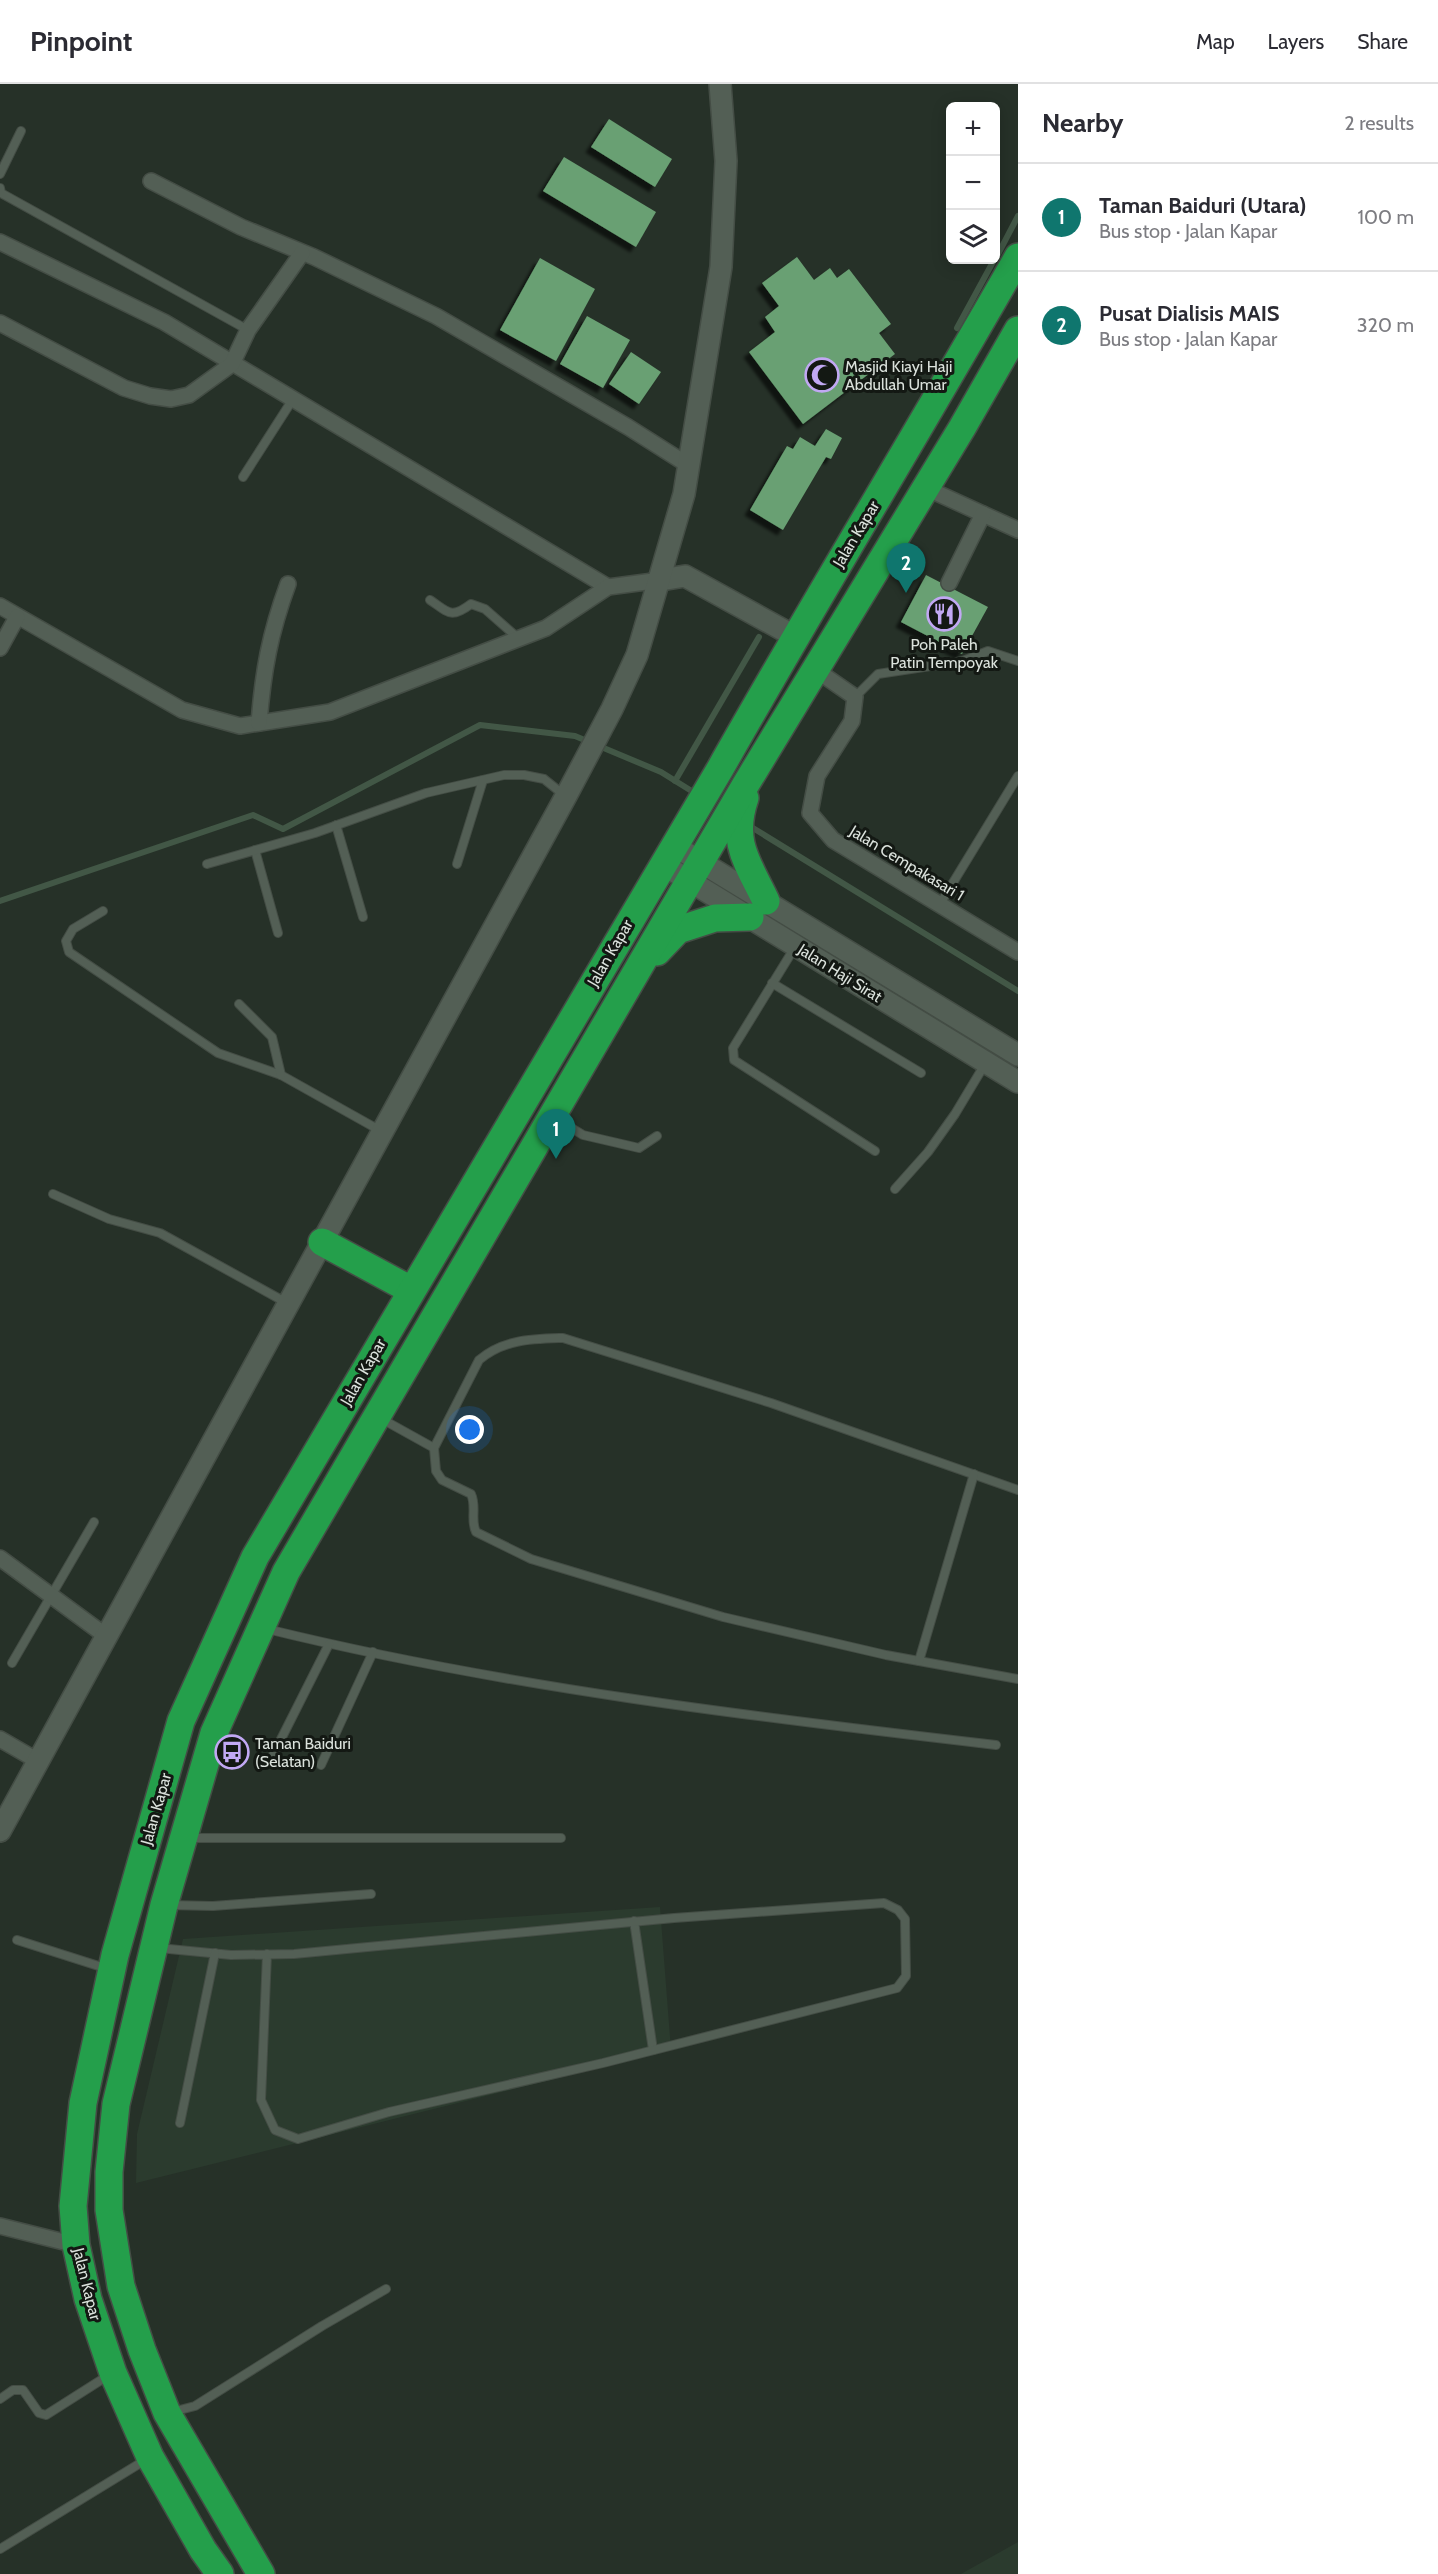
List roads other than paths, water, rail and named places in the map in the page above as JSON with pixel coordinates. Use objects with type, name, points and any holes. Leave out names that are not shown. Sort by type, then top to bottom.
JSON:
[{"type":"highway","name":"Jalan Kapar","points":[[220,2574],[203,2550],[150,2457],[113,2373],[88,2298],[76,2245],[73,2206],[83,2103],[112,1971],[181,1721],[255,1557],[720,769],[794,636],[931,411],[1018,257]]},
{"type":"highway","name":"Jalan Kapar","points":[[261,2574],[167,2413],[142,2350],[121,2286],[109,2210],[109,2172],[116,2104],[164,1905],[214,1733],[286,1572],[554,1117],[695,871],[728,840],[750,778],[926,488],[1018,330]]},
{"type":"highway","points":[[636,973],[678,930],[715,918],[758,909],[728,840],[740,812],[750,778]]},
{"type":"highway","points":[[524,1100],[554,1117]]},
{"type":"highway","points":[[322,1242],[411,1290]]},
{"type":"street","points":[[0,1831],[566,796],[612,710],[637,655],[661,580],[684,494],[722,267],[726,161],[720,84]]},
{"type":"street","points":[[151,181],[241,227],[314,257],[436,316],[628,427],[688,465]]},
{"type":"street","points":[[0,242],[164,322],[608,587]]},
{"type":"street","points":[[0,323],[124,388],[150,396],[171,399],[189,395],[232,364],[248,330],[302,253]]},
{"type":"street","points":[[926,488],[1018,530]]},
{"type":"street","points":[[949,583],[983,514]]},
{"type":"street","points":[[0,606],[182,710],[240,726],[330,712],[546,628],[608,587],[685,576],[794,636]]},
{"type":"street","points":[[259,723],[263,672],[273,624],[288,584]]},
{"type":"street","points":[[0,648],[17,617]]},
{"type":"street","points":[[816,670],[855,697]]},
{"type":"street","name":"Jalan Cempakasari 1","points":[[855,697],[852,721],[817,776],[810,813],[833,840],[1018,951]]},
{"type":"street","name":"Jalan Haji Sirat","points":[[668,854],[758,909],[1018,1055]]},
{"type":"street","name":"Jalan Haji Sirat","points":[[758,909],[795,945],[1018,1082]]},
{"type":"street","points":[[0,1558],[106,1636]]},
{"type":"street","points":[[0,1739],[38,1761]]},
{"type":"street","points":[[0,2226],[76,2245]]},
{"type":"lane","points":[[0,174],[21,131]]},
{"type":"lane","points":[[0,188],[2,193],[248,330]]},
{"type":"lane","points":[[243,477],[293,399]]},
{"type":"lane","points":[[430,600],[451,614],[458,614],[471,604],[486,609],[518,639]]},
{"type":"lane","points":[[855,697],[878,674],[963,661],[988,651],[1018,661]]},
{"type":"lane","points":[[207,864],[336,825],[426,793],[504,775],[524,775],[544,779],[566,796]]},
{"type":"lane","points":[[940,904],[1018,776]]},
{"type":"lane","points":[[457,864],[483,780]]},
{"type":"lane","points":[[336,825],[363,917]]},
{"type":"lane","points":[[255,850],[278,933]]},
{"type":"lane","points":[[103,911],[73,929],[66,941],[69,952],[218,1053],[281,1074],[383,1132]]},
{"type":"lane","points":[[795,945],[733,1048],[734,1060],[875,1151]]},
{"type":"lane","points":[[772,982],[921,1073]]},
{"type":"lane","points":[[239,1004],[272,1037],[281,1074]]},
{"type":"lane","points":[[895,1189],[928,1152],[986,1062]]},
{"type":"lane","points":[[554,1117],[583,1135],[622,1145],[639,1148],[657,1136]]},
{"type":"lane","points":[[53,1194],[109,1219],[160,1233],[289,1304]]},
{"type":"lane","points":[[1018,1490],[771,1403],[563,1338],[510,1342],[490,1351],[478,1360],[434,1448],[436,1471],[442,1480],[471,1494],[474,1501],[473,1526],[476,1532],[531,1559],[723,1617],[919,1661],[1018,1679]]},
{"type":"lane","points":[[377,1416],[434,1448]]},
{"type":"lane","points":[[919,1661],[974,1474]]},
{"type":"lane","points":[[12,1663],[94,1522]]},
{"type":"lane","points":[[262,1628],[329,1644],[535,1682],[688,1706],[996,1745]]},
{"type":"lane","points":[[272,1757],[329,1644]]},
{"type":"lane","points":[[321,1766],[373,1652]]},
{"type":"lane","points":[[184,1838],[561,1838]]},
{"type":"lane","points":[[164,1905],[222,1906],[371,1894]]},
{"type":"lane","points":[[153,1947],[215,1953],[294,1954],[634,1921],[884,1903],[898,1910],[905,1919],[906,1976],[897,1988],[653,2050],[389,2112],[298,2139],[275,2130],[261,2100],[267,1954]]},
{"type":"lane","points":[[634,1921],[653,2050]]},
{"type":"lane","points":[[17,1940],[112,1971]]},
{"type":"lane","points":[[180,2122],[215,1953]]},
{"type":"lane","points":[[167,2413],[195,2406],[322,2326],[386,2289]]},
{"type":"lane","points":[[0,2399],[13,2390],[23,2390],[39,2413],[46,2415],[113,2373]]},
{"type":"lane","points":[[0,2549],[150,2457]]},
{"type":"waterway","points":[[1000,250],[1018,216]]},
{"type":"waterway","points":[[957,328],[992,264]]},
{"type":"waterway","points":[[675,781],[759,637]]},
{"type":"waterway","points":[[0,901],[253,815],[283,829],[480,725],[575,736],[661,772],[698,795]]},
{"type":"waterway","points":[[748,825],[1018,991]]},
{"type":"place","name":"Masjid Kiayi Haji Abdullah Umar","points":[[822,375]]},
{"type":"place","name":"Pusat Dialisis MAIS","points":[[906,593]]},
{"type":"place","name":"Poh Paleh Patin Tempoyak","points":[[944,614]]},
{"type":"place","name":"Taman Baiduri (Utara)","points":[[556,1159]]},
{"type":"place","name":"Taman Baiduri (Selatan)","points":[[232,1752]]}]
